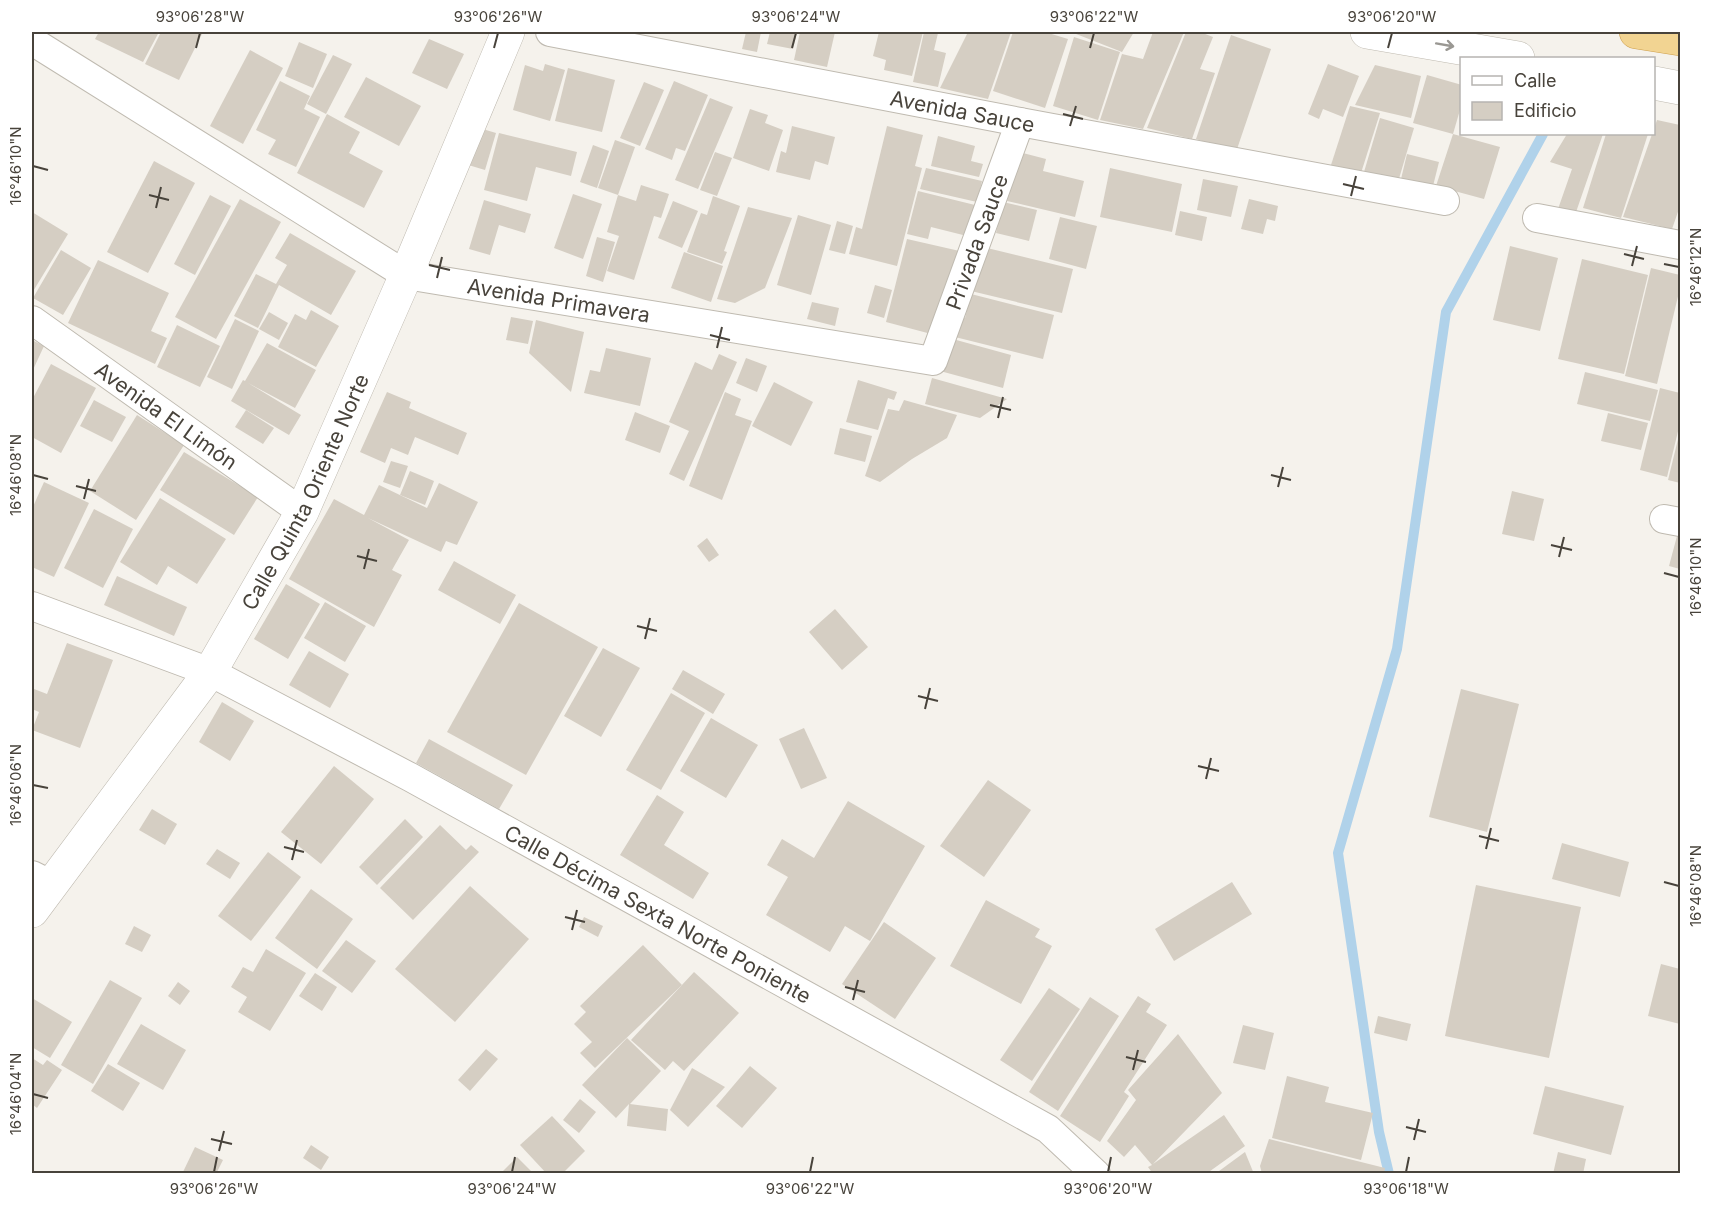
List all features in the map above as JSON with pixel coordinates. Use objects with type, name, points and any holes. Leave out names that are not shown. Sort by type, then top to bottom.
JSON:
[{"type":"highway","points":[[1636,32],[1680,39]]},
{"type":"street","name":"Calle Quinta Oriente Norte","points":[[32,911],[42,880],[210,672],[302,512],[406,275],[508,32]]},
{"type":"street","name":"Avenida Sauce","points":[[550,32],[1445,201]]},
{"type":"street","points":[[1367,32],[1512,57]]},
{"type":"street","name":"Avenida Primavera","points":[[32,41],[406,275],[933,361]]},
{"type":"street","points":[[1655,83],[1680,88]]},
{"type":"street","name":"Privada Sauce","points":[[933,361],[1020,122]]},
{"type":"street","points":[[1537,218],[1680,245]]},
{"type":"street","name":"Avenida El Limón","points":[[32,320],[302,512]]},
{"type":"street","name":"Calle Décima Sexta Norte Poniente","points":[[32,606],[210,672],[410,777],[1047,1129],[1096,1173]]},
{"type":"building","points":[[99,32],[159,32],[143,62],[95,39]]},
{"type":"building","points":[[161,32],[203,32],[179,80],[145,64]]},
{"type":"building","points":[[746,32],[761,32],[757,52],[742,49]]},
{"type":"building","points":[[770,32],[797,32],[793,49],[767,44]]},
{"type":"building","points":[[800,32],[835,32],[827,67],[794,60]]},
{"type":"building","points":[[879,32],[923,32],[912,76],[884,70],[886,60],[873,56]]},
{"type":"building","points":[[924,32],[938,33],[934,50],[946,53],[938,87],[913,82]]},
{"type":"building","points":[[968,32],[1011,32],[988,99],[940,88]]},
{"type":"building","points":[[1013,32],[1045,32],[1068,39],[1045,108],[993,91]]},
{"type":"building","points":[[1071,32],[1134,32],[1122,52]]},
{"type":"building","points":[[1153,32],[1184,32],[1143,129],[1100,120],[1122,54],[1143,59]]},
{"type":"building","points":[[1186,32],[1200,32],[1213,37],[1200,69],[1215,73],[1192,139],[1147,128]]},
{"type":"building","points":[[1231,35],[1271,49],[1236,152],[1196,139]]},
{"type":"building","points":[[1074,37],[1120,52],[1098,120],[1053,106]]},
{"type":"building","points":[[429,39],[464,54],[447,89],[412,73]]},
{"type":"building","points":[[299,42],[327,54],[313,88],[285,76]]},
{"type":"building","points":[[250,50],[283,68],[243,144],[210,126]]},
{"type":"building","points":[[333,55],[352,64],[326,114],[307,104]]},
{"type":"building","points":[[545,64],[565,70],[550,121],[513,110],[525,65],[543,71]]},
{"type":"building","points":[[1328,64],[1359,76],[1343,117],[1323,109],[1319,119],[1308,114]]},
{"type":"building","points":[[1375,65],[1421,76],[1411,118],[1355,105]]},
{"type":"building","points":[[568,68],[615,80],[602,132],[555,121]]},
{"type":"building","points":[[1427,75],[1460,84],[1460,110],[1453,134],[1413,123]]},
{"type":"building","points":[[366,77],[421,106],[399,146],[344,117]]},
{"type":"building","points":[[280,81],[310,96],[304,109],[320,117],[296,167],[268,154],[276,140],[256,130]]},
{"type":"building","points":[[674,81],[708,95],[685,151],[676,148],[672,160],[645,149]]},
{"type":"building","points":[[644,82],[664,90],[640,146],[620,138]]},
{"type":"building","points":[[710,98],[733,107],[698,189],[675,180]]},
{"type":"building","points":[[1350,106],[1380,113],[1361,173],[1331,165]]},
{"type":"building","points":[[750,109],[768,115],[765,123],[783,130],[769,171],[733,158]]},
{"type":"building","points":[[327,114],[360,132],[349,153],[383,171],[364,208],[297,173]]},
{"type":"building","points":[[1380,118],[1414,128],[1398,182],[1364,172]]},
{"type":"building","points":[[1657,120],[1680,125],[1680,206],[1672,229],[1623,217],[1652,135],[1655,135]]},
{"type":"building","points":[[792,126],[835,137],[828,165],[815,161],[810,180],[776,172],[781,151],[786,153]]},
{"type":"building","points":[[887,126],[923,135],[915,166],[922,168],[897,266],[849,254],[856,227],[862,229]]},
{"type":"building","points":[[476,127],[496,133],[485,170],[465,164]]},
{"type":"building","points":[[499,133],[577,152],[571,176],[536,167],[527,201],[484,190]]},
{"type":"building","points":[[1453,134],[1500,147],[1484,199],[1436,186]]},
{"type":"building","points":[[1566,135],[1603,135],[1575,215],[1558,209],[1572,169],[1550,162]]},
{"type":"building","points":[[1606,135],[1648,135],[1621,218],[1583,208]]},
{"type":"building","points":[[938,136],[975,146],[971,161],[983,164],[979,177],[931,166]]},
{"type":"building","points":[[615,140],[635,147],[618,195],[598,188]]},
{"type":"building","points":[[593,145],[609,151],[597,188],[580,182]]},
{"type":"building","points":[[715,152],[732,158],[717,196],[700,190]]},
{"type":"building","points":[[1019,152],[1046,159],[1043,171],[1084,181],[1075,217],[1007,201]]},
{"type":"building","points":[[1407,154],[1439,162],[1433,186],[1401,179]]},
{"type":"building","points":[[154,161],[195,183],[148,273],[107,252]]},
{"type":"building","points":[[926,168],[982,181],[977,202],[920,189]]},
{"type":"building","points":[[1110,168],[1182,184],[1172,232],[1100,217]]},
{"type":"building","points":[[1203,179],[1238,186],[1231,217],[1197,210]]},
{"type":"building","points":[[641,185],[669,194],[661,218],[654,216],[634,280],[607,271],[619,236],[607,232],[618,195],[636,201]]},
{"type":"building","points":[[918,191],[975,205],[967,236],[931,227],[928,239],[907,234]]},
{"type":"building","points":[[573,194],[602,204],[583,259],[554,248]]},
{"type":"building","points":[[210,195],[231,206],[195,275],[174,264]]},
{"type":"building","points":[[713,196],[740,206],[724,251],[727,252],[722,264],[687,252],[701,213],[707,215]]},
{"type":"building","points":[[240,199],[281,222],[216,339],[175,317]]},
{"type":"building","points":[[1249,199],[1278,206],[1275,221],[1267,219],[1263,234],[1241,229]]},
{"type":"building","points":[[484,200],[531,214],[525,233],[499,225],[490,255],[469,249]]},
{"type":"building","points":[[673,201],[698,211],[682,248],[658,238]]},
{"type":"building","points":[[1003,202],[1037,210],[1029,241],[996,233]]},
{"type":"building","points":[[748,207],[792,218],[765,288],[735,303],[717,299]]},
{"type":"building","points":[[1180,211],[1207,217],[1202,241],[1175,235]]},
{"type":"building","points":[[32,212],[68,234],[32,293]]},
{"type":"building","points":[[798,215],[831,225],[811,295],[777,285]]},
{"type":"building","points":[[1060,217],[1097,226],[1086,269],[1049,259]]},
{"type":"building","points":[[837,221],[853,226],[845,254],[829,250]]},
{"type":"building","points":[[290,233],[356,271],[331,315],[279,285],[258,328],[234,316],[256,274],[276,284],[287,265],[275,258]]},
{"type":"building","points":[[597,237],[615,242],[603,282],[586,276]]},
{"type":"building","points":[[907,239],[964,252],[935,335],[886,322]]},
{"type":"building","points":[[1510,246],[1558,258],[1540,331],[1493,320]]},
{"type":"building","points":[[983,247],[1073,269],[1062,313],[971,291]]},
{"type":"building","points":[[61,250],[91,268],[63,315],[33,298]]},
{"type":"building","points":[[684,252],[723,266],[711,302],[671,288]]},
{"type":"building","points":[[1582,259],[1648,275],[1624,374],[1558,359]]},
{"type":"building","points":[[98,260],[169,293],[151,331],[167,338],[155,364],[68,323]]},
{"type":"building","points":[[1651,268],[1680,275],[1680,288],[1657,384],[1625,376]]},
{"type":"building","points":[[875,285],[892,290],[884,318],[867,313]]},
{"type":"building","points":[[971,294],[1054,315],[1043,359],[951,336],[957,315],[965,318]]},
{"type":"building","points":[[812,302],[839,308],[835,326],[807,319]]},
{"type":"building","points":[[311,310],[339,326],[316,367],[278,347],[295,314],[306,320]]},
{"type":"building","points":[[269,312],[288,323],[279,340],[259,329]]},
{"type":"building","points":[[511,317],[533,321],[528,344],[506,340]]},
{"type":"building","points":[[235,319],[259,331],[232,389],[207,377]]},
{"type":"building","points":[[536,320],[584,332],[571,392],[529,353]]},
{"type":"building","points":[[177,325],[220,346],[200,387],[157,367]]},
{"type":"building","points":[[949,338],[1011,355],[1003,388],[940,371]]},
{"type":"building","points":[[32,340],[44,346],[32,372]]},
{"type":"building","points":[[267,343],[316,370],[295,408],[248,383],[301,415],[289,435],[231,401]]},
{"type":"building","points":[[606,348],[651,358],[640,406],[584,393],[590,370],[600,372]]},
{"type":"building","points":[[719,354],[737,362],[684,481],[669,474],[689,431],[669,422],[695,362],[712,370]]},
{"type":"building","points":[[746,358],[767,366],[757,392],[736,383]]},
{"type":"building","points":[[51,364],[96,388],[61,453],[32,437],[32,400]]},
{"type":"building","points":[[1585,372],[1658,390],[1650,421],[1577,404]]},
{"type":"building","points":[[932,378],[1007,399],[980,418],[925,404]]},
{"type":"building","points":[[858,380],[897,392],[894,400],[888,398],[878,430],[846,422]]},
{"type":"building","points":[[774,382],[813,402],[791,446],[752,426]]},
{"type":"building","points":[[1660,388],[1680,393],[1680,423],[1667,477],[1640,470]]},
{"type":"building","points":[[387,392],[411,402],[409,408],[467,433],[458,455],[415,437],[408,455],[391,448],[385,463],[360,452]]},
{"type":"building","points":[[725,392],[741,399],[735,415],[752,421],[722,500],[689,486]]},
{"type":"building","points":[[94,400],[126,417],[112,442],[80,426]]},
{"type":"building","points":[[904,400],[957,415],[947,438],[880,482],[865,476],[888,409],[899,411]]},
{"type":"building","points":[[246,410],[274,428],[263,444],[235,427]]},
{"type":"building","points":[[635,412],[670,426],[660,453],[625,440]]},
{"type":"building","points":[[1608,413],[1648,423],[1641,450],[1601,441]]},
{"type":"building","points":[[137,415],[184,445],[136,520],[90,491]]},
{"type":"building","points":[[840,428],[872,436],[865,462],[834,454]]},
{"type":"building","points":[[1680,431],[1680,483],[1668,480]]},
{"type":"building","points":[[184,452],[258,497],[234,535],[160,490]]},
{"type":"building","points":[[391,461],[408,466],[400,488],[383,482]]},
{"type":"building","points":[[410,471],[434,481],[425,505],[400,495]]},
{"type":"building","points":[[44,482],[89,503],[54,577],[32,567],[32,509]]},
{"type":"building","points":[[439,483],[478,502],[457,545],[446,541],[441,552],[368,518],[409,540],[392,570],[402,575],[374,627],[289,579],[334,499],[364,515],[379,485],[427,508]]},
{"type":"building","points":[[1512,491],[1544,499],[1534,541],[1502,534]]},
{"type":"building","points":[[160,498],[226,539],[197,584],[168,566],[157,585],[120,562]]},
{"type":"building","points":[[94,509],[133,529],[103,588],[64,568]]},
{"type":"building","points":[[1677,536],[1680,537],[1680,569],[1669,566]]},
{"type":"building","points":[[707,538],[719,555],[709,562],[697,546]]},
{"type":"building","points":[[454,561],[516,595],[500,624],[438,590]]},
{"type":"building","points":[[117,576],[187,607],[174,636],[104,605]]},
{"type":"building","points":[[286,584],[320,604],[288,659],[254,639]]},
{"type":"building","points":[[325,602],[366,626],[345,662],[304,638]]},
{"type":"building","points":[[519,603],[598,647],[526,775],[447,732]]},
{"type":"building","points":[[835,609],[868,647],[842,670],[809,632]]},
{"type":"building","points":[[67,643],[113,660],[80,748],[32,730],[39,712],[32,709],[34,689],[47,694]]},
{"type":"building","points":[[603,648],[640,668],[601,737],[564,716]]},
{"type":"building","points":[[309,651],[349,674],[330,708],[289,685]]},
{"type":"building","points":[[683,670],[725,694],[713,714],[672,689]]},
{"type":"building","points":[[1461,689],[1519,704],[1487,832],[1429,817]]},
{"type":"building","points":[[671,693],[705,713],[661,790],[626,770]]},
{"type":"building","points":[[222,702],[254,721],[230,761],[199,742]]},
{"type":"building","points":[[711,718],[758,745],[726,798],[680,771]]},
{"type":"building","points":[[804,728],[827,778],[801,789],[779,739]]},
{"type":"building","points":[[429,739],[513,785],[499,809],[416,763]]},
{"type":"building","points":[[334,766],[374,799],[321,864],[281,832]]},
{"type":"building","points":[[988,780],[1031,810],[984,877],[940,846]]},
{"type":"building","points":[[657,795],[684,812],[664,845],[709,873],[693,899],[620,855]]},
{"type":"building","points":[[848,801],[925,846],[870,941],[845,926],[830,952],[766,915],[788,877],[767,865],[782,839],[814,858]]},
{"type":"building","points":[[152,809],[177,824],[165,845],[139,830]]},
{"type":"building","points":[[405,819],[423,837],[377,885],[359,867]]},
{"type":"building","points":[[440,825],[466,850],[471,845],[479,852],[413,920],[380,888]]},
{"type":"building","points":[[1562,843],[1629,862],[1620,897],[1552,879]]},
{"type":"building","points":[[217,849],[240,863],[230,879],[206,864]]},
{"type":"building","points":[[268,852],[301,877],[251,941],[218,916]]},
{"type":"building","points":[[1232,882],[1252,914],[1174,961],[1155,929]]},
{"type":"building","points":[[1476,885],[1581,907],[1549,1058],[1445,1036]]},
{"type":"building","points":[[470,886],[529,939],[455,1022],[395,969]]},
{"type":"building","points":[[311,889],[353,919],[317,969],[275,938]]},
{"type":"building","points":[[986,900],[1040,929],[1035,937],[1052,946],[1021,1004],[950,966]]},
{"type":"building","points":[[584,917],[603,926],[598,937],[579,927]]},
{"type":"building","points":[[884,922],[936,958],[895,1019],[842,984]]},
{"type":"building","points":[[134,926],[151,935],[142,952],[125,944]]},
{"type":"building","points":[[346,940],[376,961],[352,993],[322,971]]},
{"type":"building","points":[[643,945],[682,985],[595,1068],[580,1053],[592,1042],[574,1024],[586,1012],[580,1006]]},
{"type":"building","points":[[266,949],[306,973],[270,1031],[238,1012],[247,997],[231,987],[243,967],[253,972]]},
{"type":"building","points":[[1661,964],[1680,969],[1680,1024],[1648,1016]]},
{"type":"building","points":[[694,972],[739,1013],[684,1071],[673,1061],[665,1070],[631,1040]]},
{"type":"building","points":[[315,973],[337,987],[322,1011],[299,996]]},
{"type":"building","points":[[110,980],[142,998],[93,1084],[61,1065]]},
{"type":"building","points":[[178,982],[190,991],[180,1005],[168,996]]},
{"type":"building","points":[[1049,988],[1080,1009],[1032,1081],[1000,1060]]},
{"type":"building","points":[[1138,996],[1151,1004],[1146,1012],[1167,1025],[1124,1092],[1129,1096],[1100,1142],[1060,1116]]},
{"type":"building","points":[[1090,997],[1119,1016],[1058,1111],[1029,1092]]},
{"type":"building","points":[[32,998],[72,1022],[50,1058],[32,1047]]},
{"type":"building","points":[[1378,1016],[1411,1024],[1407,1041],[1374,1033]]},
{"type":"building","points":[[141,1024],[186,1050],[163,1090],[117,1064]]},
{"type":"building","points":[[1243,1025],[1274,1033],[1265,1070],[1233,1063]]},
{"type":"building","points":[[1178,1034],[1222,1093],[1153,1164],[1224,1115],[1245,1146],[1206,1174],[1153,1174],[1148,1167],[1152,1165],[1135,1145],[1124,1157],[1107,1141],[1136,1100],[1128,1090]]},
{"type":"building","points":[[627,1038],[661,1071],[630,1104],[668,1109],[666,1131],[627,1126],[629,1104],[616,1118],[582,1085]]},
{"type":"building","points":[[486,1049],[498,1059],[470,1091],[458,1080]]},
{"type":"building","points":[[32,1058],[43,1065],[47,1060],[62,1070],[37,1108],[32,1104]]},
{"type":"building","points":[[108,1064],[140,1083],[123,1111],[91,1091]]},
{"type":"building","points":[[750,1066],[777,1088],[742,1128],[716,1106]]},
{"type":"building","points":[[692,1068],[725,1087],[688,1127],[670,1110]]},
{"type":"building","points":[[1287,1076],[1329,1087],[1325,1102],[1373,1113],[1361,1160],[1272,1138]]},
{"type":"building","points":[[1545,1086],[1624,1106],[1611,1155],[1533,1134]]},
{"type":"building","points":[[580,1099],[596,1112],[579,1133],[563,1120]]},
{"type":"building","points":[[552,1116],[585,1151],[562,1174],[547,1174],[520,1145]]},
{"type":"building","points":[[1269,1139],[1385,1168],[1384,1174],[1262,1174],[1260,1166]]},
{"type":"building","points":[[311,1145],[329,1157],[321,1170],[303,1158]]},
{"type":"building","points":[[195,1147],[223,1160],[216,1174],[182,1174]]},
{"type":"building","points":[[1245,1152],[1254,1174],[1215,1174]]},
{"type":"building","points":[[1558,1152],[1586,1159],[1583,1174],[1553,1174]]},
{"type":"building","points":[[517,1157],[534,1174],[500,1174]]},
{"type":"waterway","points":[[1389,1174],[1379,1132],[1338,853],[1397,649],[1446,312],[1542,135]]}]
